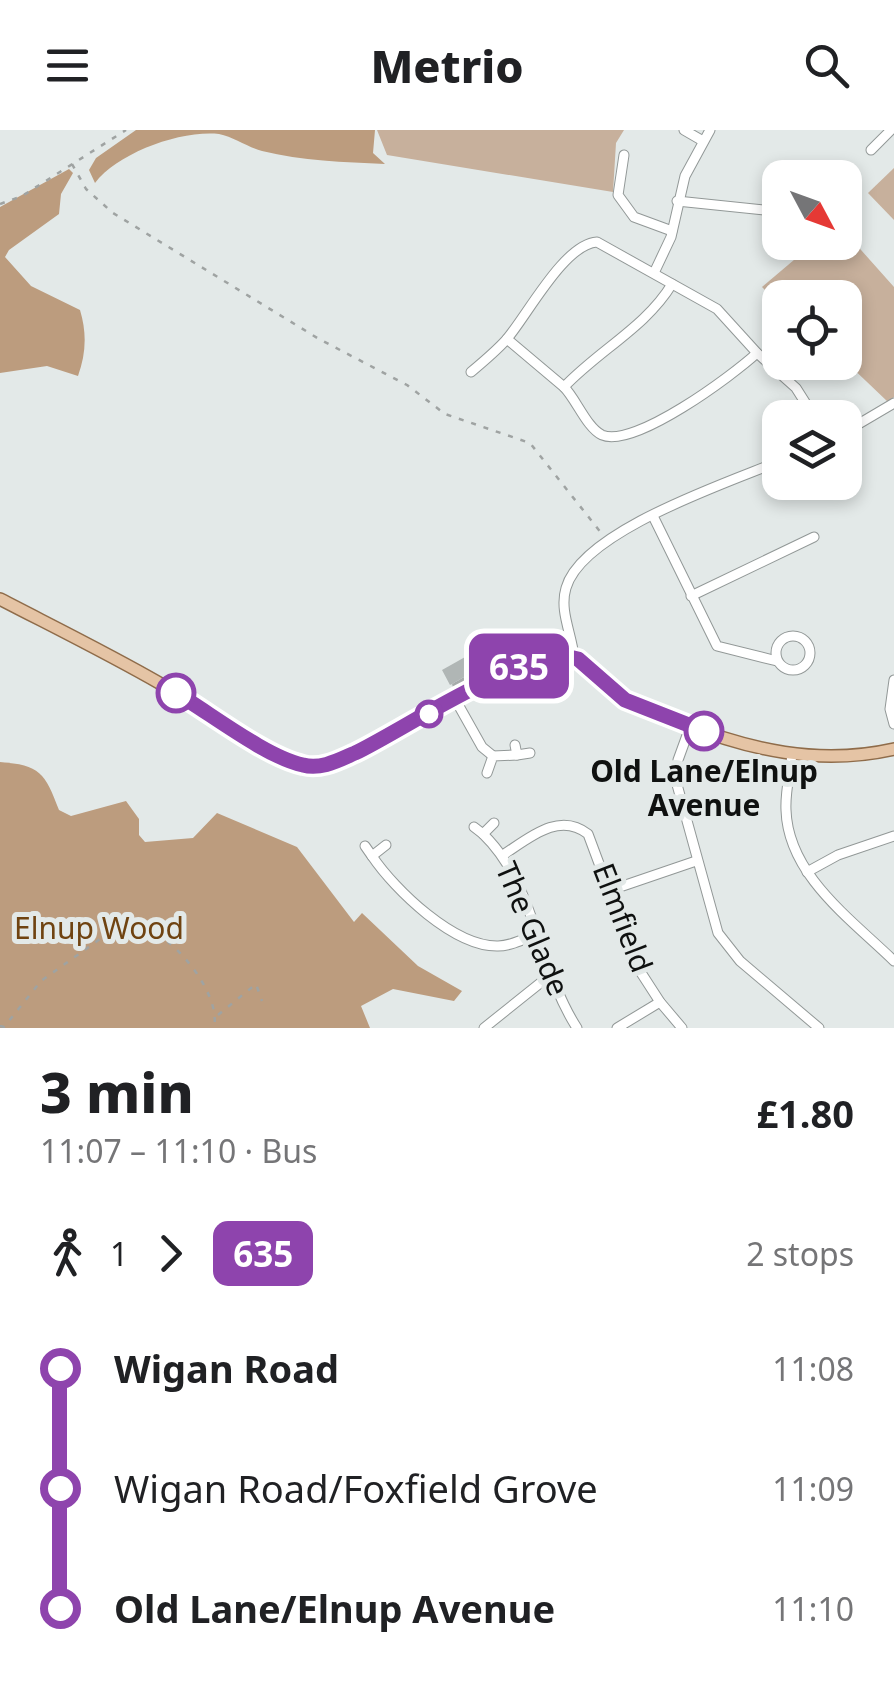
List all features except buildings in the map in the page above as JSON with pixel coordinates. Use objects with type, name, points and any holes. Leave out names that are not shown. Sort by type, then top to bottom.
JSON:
[{"type":"main road","points":[[0,599],[82,640],[301,765],[322,766],[338,760],[520,666],[574,656],[625,700],[756,748],[849,756],[894,749]]},
{"type":"street","points":[[684,130],[702,141]]},
{"type":"street","points":[[654,273],[672,231],[690,164],[710,130]]},
{"type":"street","points":[[871,150],[890,130]]},
{"type":"street","points":[[624,155],[618,195],[634,217],[672,231]]},
{"type":"street","points":[[677,201],[762,209]]},
{"type":"street","points":[[471,372],[507,339],[552,278],[587,243],[602,244],[717,309],[796,388],[803,400]]},
{"type":"street","points":[[564,386],[600,352],[643,320],[672,284]]},
{"type":"street","points":[[507,339],[564,386],[594,429],[602,435],[614,436],[670,415],[726,379],[757,353]]},
{"type":"street","points":[[862,422],[894,403]]},
{"type":"street","points":[[574,656],[564,610],[565,591],[578,565],[606,539],[762,468]]},
{"type":"street","points":[[653,516],[717,646],[777,661],[785,669],[796,671],[806,665],[810,649],[804,639],[788,637],[776,649],[777,661]]},
{"type":"street","points":[[691,596],[814,538]]},
{"type":"street","points":[[894,680],[890,709],[894,724]]},
{"type":"street","points":[[455,699],[482,747],[492,756]]},
{"type":"street","points":[[690,726],[678,760],[676,782],[713,921],[726,945],[756,976],[819,1028]]},
{"type":"street","points":[[492,756],[516,750],[530,753]]},
{"type":"street","points":[[792,754],[786,812],[794,848],[822,891],[894,961]]},
{"type":"street","points":[[487,773],[492,756]]},
{"type":"street","name":"The Glade","points":[[494,823],[478,831],[503,855],[524,895],[550,976],[577,1028]]},
{"type":"street","name":"Elmfield","points":[[503,855],[553,826],[572,824],[592,839],[638,968],[682,1028]]},
{"type":"street","points":[[808,872],[838,854],[894,836]]},
{"type":"street","points":[[372,856],[386,845]]},
{"type":"street","points":[[365,846],[395,886],[417,907],[475,941],[496,946],[536,934]]},
{"type":"street","points":[[611,890],[696,861]]},
{"type":"street","points":[[484,1028],[550,976]]},
{"type":"street","points":[[617,1028],[660,1002]]},
{"type":"street","points":[[798,1028],[806,1018]]},
{"type":"path","points":[[0,204],[22,196],[126,130]]},
{"type":"path","points":[[72,164],[86,189],[113,213],[320,339],[407,385],[445,414],[530,443],[606,539]]},
{"type":"path","points":[[4,1027],[40,981],[114,929],[166,940],[205,984],[217,1016],[214,1028]]},
{"type":"path","points":[[217,1016],[256,984],[262,1002]]},
{"type":"shaded area","points":[[377,130],[624,130],[616,143],[613,192],[387,155]]},
{"type":"shaded area","points":[[894,168],[894,220],[868,193]]},
{"type":"shaded area","points":[[862,251],[894,287],[894,397],[888,402],[862,377],[862,280],[770,280],[794,260],[862,260]]},
{"type":"green space","points":[[136,130],[375,130],[373,153],[385,164],[292,157],[256,149],[225,135],[203,134],[169,140],[134,153],[95,183],[89,170],[96,158]]},
{"type":"green space","points":[[69,169],[73,173],[61,194],[59,214],[5,257],[31,286],[80,310],[85,343],[78,376],[47,366],[0,373],[0,207]]},
{"type":"green space","name":"Elnup Wood","points":[[0,762],[39,773],[50,787],[59,810],[71,816],[126,801],[139,819],[139,835],[145,842],[193,838],[217,813],[297,847],[354,922],[362,913],[418,966],[462,991],[454,1001],[393,989],[361,1006],[370,1028],[0,1028]]},
{"type":"bus line","name":"635","points":[[176,693],[268,749],[301,765],[316,766],[376,743],[520,666],[574,656],[625,700],[704,731]]},
{"type":"place","name":"Old Lane/Elnup Avenue","points":[[704,731]]}]
